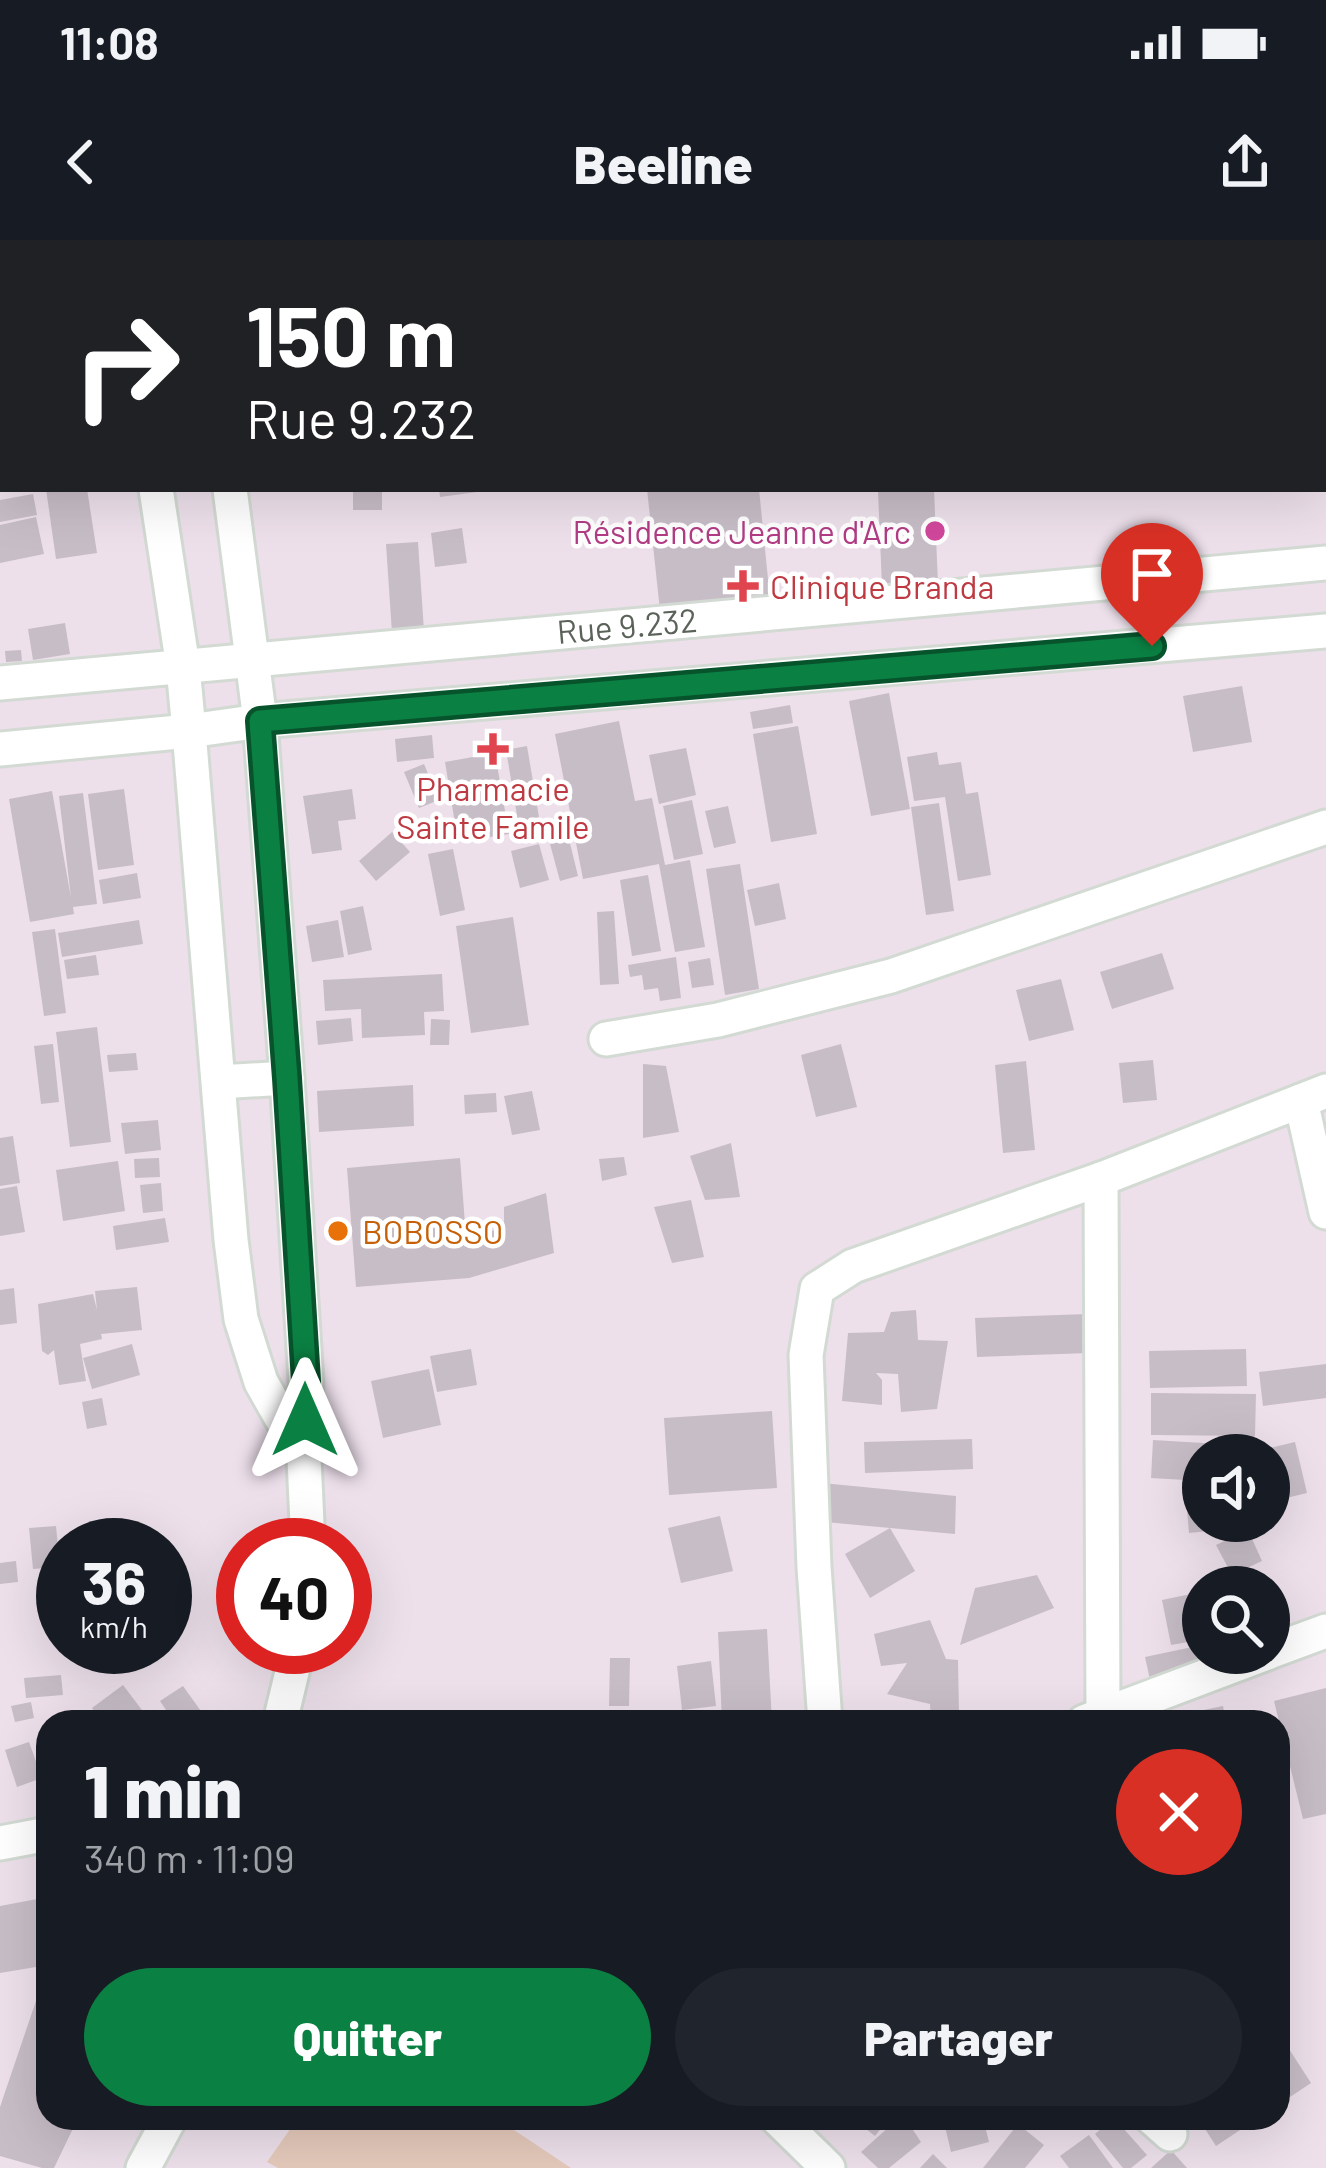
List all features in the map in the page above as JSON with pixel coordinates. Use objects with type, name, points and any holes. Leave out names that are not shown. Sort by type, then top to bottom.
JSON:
[{"type":"street","points":[[156,492],[183,667],[231,1240],[242,1319],[261,1382],[304,1459]]},
{"type":"street","points":[[230,492],[260,721],[287,1078],[306,1381],[307,1518]]},
{"type":"street","name":"Rue 9.232","points":[[0,683],[1326,563]]},
{"type":"street","name":"Rue 9.232","points":[[0,748],[260,721],[1326,631]]},
{"type":"street","points":[[606,1040],[718,1021],[891,976],[1326,827]]},
{"type":"street","points":[[219,1082],[287,1078]]},
{"type":"street","points":[[824,1710],[806,1355],[817,1288],[853,1266],[1101,1179],[1314,1096],[1326,1212]]},
{"type":"street","points":[[1094,1710],[1101,1179]]},
{"type":"street","points":[[1290,1645],[1326,1631]]},
{"type":"street","points":[[283,1710],[292,1674]]},
{"type":"street","points":[[1118,1710],[1213,1674]]},
{"type":"street","points":[[0,1843],[36,1836]]},
{"type":"street","points":[[143,2168],[164,2130]]},
{"type":"street","points":[[789,2130],[828,2168]]},
{"type":"shaded area","points":[[290,2130],[514,2130],[571,2168],[278,2168],[267,2162]]},
{"type":"building","points":[[46,492],[87,492],[97,553],[56,559]]},
{"type":"building","points":[[353,492],[382,492],[382,510],[353,510]]},
{"type":"building","points":[[439,492],[477,492],[440,497]]},
{"type":"building","points":[[647,492],[759,492],[770,599],[660,611]]},
{"type":"building","points":[[878,492],[934,492],[938,584],[882,587]]},
{"type":"building","points":[[33,494],[37,515],[0,522],[0,500]]},
{"type":"building","points":[[36,517],[44,554],[0,563],[0,525]]},
{"type":"building","points":[[462,528],[467,563],[435,567],[431,533]]},
{"type":"building","points":[[418,542],[424,631],[392,633],[386,544]]},
{"type":"building","points":[[65,623],[70,654],[33,660],[28,629]]},
{"type":"building","points":[[21,650],[22,661],[6,662],[5,651]]},
{"type":"building","points":[[1242,686],[1252,742],[1193,752],[1183,696]]},
{"type":"building","points":[[889,693],[910,809],[871,816],[849,701]]},
{"type":"building","points":[[790,705],[793,723],[753,729],[750,712]]},
{"type":"building","points":[[619,721],[635,801],[652,798],[665,865],[690,860],[705,947],[675,952],[659,864],[583,879],[555,734]]},
{"type":"building","points":[[798,726],[817,834],[771,842],[753,734]]},
{"type":"building","points":[[432,735],[434,758],[397,762],[395,739]]},
{"type":"building","points":[[527,746],[541,829],[520,833],[506,750]]},
{"type":"building","points":[[686,748],[696,795],[659,804],[649,755]]},
{"type":"building","points":[[937,752],[939,765],[961,762],[966,794],[978,792],[991,875],[958,881],[945,797],[914,801],[907,757]]},
{"type":"building","points":[[495,753],[509,834],[458,842],[445,762]]},
{"type":"building","points":[[424,764],[439,800],[419,808],[404,772]]},
{"type":"building","points":[[124,789],[134,865],[98,870],[88,794]]},
{"type":"building","points":[[352,789],[356,819],[338,821],[342,850],[312,854],[303,796]]},
{"type":"building","points":[[52,791],[71,898],[59,796],[83,793],[97,904],[73,907],[74,914],[30,922],[9,799]]},
{"type":"building","points":[[692,800],[703,854],[674,860],[663,806]]},
{"type":"building","points":[[939,803],[954,911],[926,915],[911,807]]},
{"type":"building","points":[[728,806],[736,843],[714,848],[705,811]]},
{"type":"building","points":[[392,832],[410,852],[376,881],[359,861]]},
{"type":"building","points":[[569,839],[578,876],[560,881],[550,844]]},
{"type":"building","points":[[539,844],[549,880],[520,888],[511,851]]},
{"type":"building","points":[[453,849],[465,910],[440,916],[428,854]]},
{"type":"building","points":[[740,864],[759,989],[725,995],[706,869]]},
{"type":"building","points":[[137,873],[141,898],[103,904],[99,880]]},
{"type":"building","points":[[648,875],[661,951],[632,956],[620,880]]},
{"type":"building","points":[[779,883],[786,919],[755,926],[747,890]]},
{"type":"building","points":[[363,906],[372,950],[348,955],[340,911]]},
{"type":"building","points":[[614,911],[619,984],[600,985],[597,912]]},
{"type":"building","points":[[513,917],[529,1025],[471,1033],[456,926]]},
{"type":"building","points":[[139,920],[143,944],[62,957],[58,933]]},
{"type":"building","points":[[338,920],[344,957],[312,962],[306,926]]},
{"type":"building","points":[[55,929],[66,1013],[44,1016],[32,932]]},
{"type":"building","points":[[1162,953],[1174,989],[1112,1009],[1100,972]]},
{"type":"building","points":[[96,955],[99,975],[67,979],[64,960]]},
{"type":"building","points":[[676,957],[681,998],[660,1001],[658,988],[644,990],[642,975],[630,977],[628,965]]},
{"type":"building","points":[[710,958],[714,985],[692,988],[688,962]]},
{"type":"building","points":[[442,974],[444,1011],[424,1012],[425,1035],[362,1038],[361,1009],[325,1011],[323,980]]},
{"type":"building","points":[[1061,979],[1074,1030],[1029,1041],[1016,990]]},
{"type":"building","points":[[351,1018],[353,1041],[318,1045],[316,1021]]},
{"type":"building","points":[[431,1019],[450,1020],[449,1045],[430,1045]]},
{"type":"building","points":[[97,1027],[111,1142],[70,1147],[56,1032]]},
{"type":"building","points":[[53,1044],[59,1102],[41,1104],[34,1046]]},
{"type":"building","points":[[841,1044],[857,1107],[816,1117],[801,1055]]},
{"type":"building","points":[[136,1053],[138,1070],[109,1072],[107,1055]]},
{"type":"building","points":[[1153,1060],[1157,1100],[1123,1103],[1119,1063]]},
{"type":"building","points":[[1026,1061],[1035,1150],[1003,1153],[995,1065]]},
{"type":"building","points":[[643,1064],[666,1066],[679,1132],[643,1138]]},
{"type":"building","points":[[413,1085],[414,1126],[319,1132],[317,1091]]},
{"type":"building","points":[[532,1091],[540,1130],[512,1135],[504,1096]]},
{"type":"building","points":[[496,1093],[497,1112],[465,1114],[464,1095]]},
{"type":"building","points":[[158,1120],[161,1150],[125,1154],[121,1123]]},
{"type":"building","points":[[13,1136],[20,1183],[0,1186],[0,1138]]},
{"type":"building","points":[[731,1143],[740,1197],[705,1200],[690,1156]]},
{"type":"building","points":[[624,1157],[627,1175],[602,1181],[599,1159]]},
{"type":"building","points":[[159,1158],[160,1177],[135,1178],[134,1159]]},
{"type":"building","points":[[460,1158],[466,1237],[504,1228],[504,1207],[546,1193],[554,1253],[469,1278],[356,1287],[347,1168]]},
{"type":"building","points":[[118,1161],[125,1211],[63,1221],[56,1170]]},
{"type":"building","points":[[161,1183],[163,1211],[143,1213],[140,1185]]},
{"type":"building","points":[[17,1186],[25,1232],[0,1236],[0,1189]]},
{"type":"building","points":[[691,1200],[704,1257],[672,1263],[654,1207]]},
{"type":"building","points":[[165,1218],[169,1242],[116,1250],[113,1226]]},
{"type":"building","points":[[137,1287],[142,1330],[101,1334],[102,1339],[80,1344],[86,1381],[59,1385],[54,1350],[48,1355],[42,1351],[38,1304],[93,1294],[97,1310],[95,1291]]},
{"type":"building","points":[[14,1288],[17,1323],[0,1325],[0,1290]]},
{"type":"building","points":[[916,1310],[918,1340],[948,1341],[937,1409],[901,1412],[898,1374],[876,1373],[882,1380],[882,1405],[842,1401],[848,1333],[884,1332],[891,1312]]},
{"type":"building","points":[[1088,1314],[1090,1353],[977,1357],[975,1318]]},
{"type":"building","points":[[132,1344],[140,1375],[92,1389],[83,1358]]},
{"type":"building","points":[[471,1349],[477,1385],[437,1392],[430,1356]]},
{"type":"building","points":[[1246,1349],[1247,1386],[1150,1388],[1149,1351]]},
{"type":"building","points":[[1326,1364],[1326,1398],[1263,1406],[1259,1372]]},
{"type":"building","points":[[429,1369],[441,1425],[383,1438],[371,1381]]},
{"type":"building","points":[[1151,1393],[1256,1394],[1255,1434],[1151,1435]]},
{"type":"building","points":[[102,1398],[107,1425],[87,1429],[82,1402]]},
{"type":"building","points":[[772,1411],[777,1488],[669,1495],[664,1418]]},
{"type":"building","points":[[972,1439],[973,1469],[865,1473],[864,1442]]},
{"type":"building","points":[[1153,1440],[1182,1442],[1182,1480],[1151,1478]]},
{"type":"building","points":[[1295,1442],[1307,1493],[1290,1497],[1290,1443]]},
{"type":"building","points":[[822,1483],[956,1496],[955,1534],[825,1522]]},
{"type":"building","points":[[720,1516],[733,1571],[681,1583],[668,1528]]},
{"type":"building","points":[[36,1527],[36,1569],[33,1569],[29,1528]]},
{"type":"building","points":[[890,1528],[915,1571],[870,1598],[845,1554]]},
{"type":"building","points":[[1253,1542],[1262,1561],[1227,1566],[1216,1545]]},
{"type":"building","points":[[16,1561],[18,1582],[0,1584],[0,1563]]},
{"type":"building","points":[[1037,1575],[1054,1608],[960,1645],[975,1588]]},
{"type":"building","points":[[1182,1596],[1182,1643],[1171,1645],[1162,1600]]},
{"type":"building","points":[[930,1620],[946,1659],[958,1660],[959,1710],[930,1710],[930,1704],[887,1694],[907,1663],[881,1666],[874,1634]]},
{"type":"building","points":[[767,1629],[771,1710],[721,1710],[718,1632]]},
{"type":"building","points":[[1182,1649],[1182,1673],[1150,1680],[1145,1657]]},
{"type":"building","points":[[610,1658],[630,1658],[629,1706],[609,1706]]},
{"type":"building","points":[[711,1661],[716,1706],[682,1710],[677,1666]]},
{"type":"building","points":[[61,1675],[63,1695],[26,1698],[24,1678]]},
{"type":"building","points":[[123,1685],[142,1710],[93,1710]]},
{"type":"building","points":[[183,1686],[200,1710],[166,1710],[160,1701]]},
{"type":"building","points":[[1326,1688],[1326,1814],[1303,1819],[1290,1766],[1290,1710],[1276,1710],[1274,1701]]},
{"type":"building","points":[[31,1702],[34,1718],[15,1722],[11,1706]]},
{"type":"building","points":[[29,1742],[36,1780],[17,1787],[5,1750]]},
{"type":"building","points":[[36,1899],[36,1967],[0,1973],[0,1906]]},
{"type":"building","points":[[36,2001],[36,2130],[72,2130],[54,2168],[0,2156],[0,2107]]},
{"type":"building","points":[[1290,2051],[1311,2083],[1290,2097]]},
{"type":"building","points":[[886,2130],[913,2130],[921,2142],[889,2168],[878,2168],[861,2152]]},
{"type":"building","points":[[946,2130],[986,2130],[989,2142],[951,2152]]},
{"type":"building","points":[[1013,2130],[1025,2130],[1044,2145],[1025,2168],[983,2168]]},
{"type":"building","points":[[1125,2130],[1147,2155],[1131,2168],[1123,2168],[1095,2134]]},
{"type":"building","points":[[1206,2130],[1240,2130],[1216,2146]]},
{"type":"building","points":[[1089,2135],[1113,2168],[1069,2168],[1060,2156]]},
{"type":"building","points":[[1171,2150],[1187,2168],[1151,2168]]},
{"type":"building","points":[[933,2154],[947,2168],[920,2168]]},
{"type":"place","name":"Résidence Jeanne d'Arc","points":[[935,531]]},
{"type":"place","name":"Clinique Branda","points":[[743,586]]},
{"type":"place","name":"Pharmacie Sainte Famile","points":[[493,749]]},
{"type":"place","name":"BOBOSSO","points":[[338,1231]]},
{"type":"route","points":[[305,1420],[287,1078],[260,721],[1152,646]]}]
